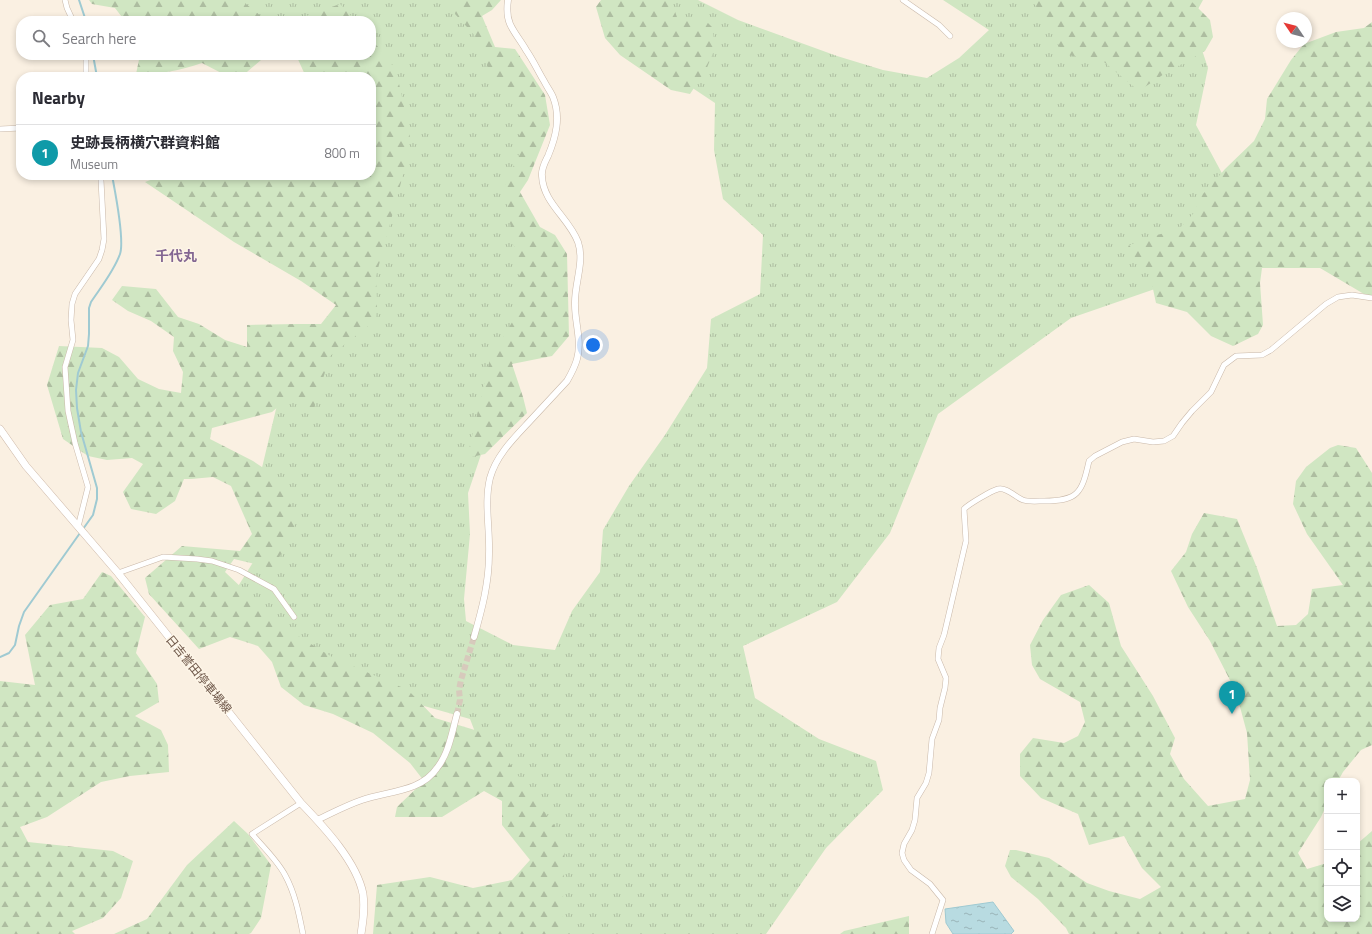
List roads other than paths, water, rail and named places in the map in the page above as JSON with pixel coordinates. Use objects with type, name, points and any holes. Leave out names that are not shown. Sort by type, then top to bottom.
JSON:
[{"type":"main road","name":"日吉誉田停車場線","points":[[0,429],[26,466],[118,573],[349,861],[363,894],[364,914],[361,934]]},
{"type":"street","points":[[65,0],[71,16]]},
{"type":"street","points":[[474,637],[488,582],[490,553],[487,498],[490,477],[499,457],[509,444],[567,381],[577,359],[580,342],[574,303],[579,276],[580,257],[578,241],[546,193],[543,185],[542,174],[544,163],[555,136],[558,118],[553,97],[510,23],[507,11],[508,0]]},
{"type":"street","points":[[903,0],[939,25],[950,36]]},
{"type":"street","points":[[86,60],[86,72]]},
{"type":"street","points":[[0,129],[16,128]]},
{"type":"street","points":[[78,527],[88,487],[75,443],[68,411],[65,367],[73,340],[71,320],[72,304],[75,294],[99,259],[102,250],[104,239],[101,180]]},
{"type":"street","points":[[932,934],[943,900],[930,884],[912,870],[904,860],[902,853],[904,844],[912,830],[915,820],[917,798],[926,783],[929,773],[932,739],[939,720],[940,708],[945,688],[946,678],[938,659],[939,648],[944,635],[966,542],[964,509],[968,505],[998,489],[1005,490],[1024,501],[1057,501],[1068,499],[1078,492],[1086,477],[1089,461],[1095,456],[1122,442],[1134,439],[1159,441],[1173,436],[1187,417],[1212,392],[1224,365],[1236,356],[1262,355],[1271,350],[1326,304],[1338,297],[1352,295],[1372,298]]},
{"type":"street","points":[[118,573],[163,557],[212,561],[239,570],[274,589],[294,617]]},
{"type":"street","points":[[317,820],[362,800],[414,787],[428,779],[444,759],[457,714]]},
{"type":"street","points":[[301,803],[252,834],[286,875],[297,903],[303,934]]},
{"type":"water","points":[[993,902],[1014,931],[1011,934],[953,934],[946,923],[945,909]]},
{"type":"waterway","points":[[79,0],[84,16]]},
{"type":"waterway","points":[[94,60],[96,72]]},
{"type":"waterway","points":[[83,529],[93,515],[97,499],[97,488],[81,432],[76,390],[78,373],[88,346],[89,308],[91,302],[114,267],[120,254],[121,238],[119,215],[113,180]]},
{"type":"waterway","points":[[0,657],[9,653],[15,645],[24,612],[80,533]]},
{"type":"tunnel","points":[[457,714],[460,700],[459,690],[461,680],[474,637]]},
{"type":"place","name":"史跡長柄横穴群資料館","points":[[1232,714]]},
{"type":"district","name":"千代丸","points":[[176,255]]}]
